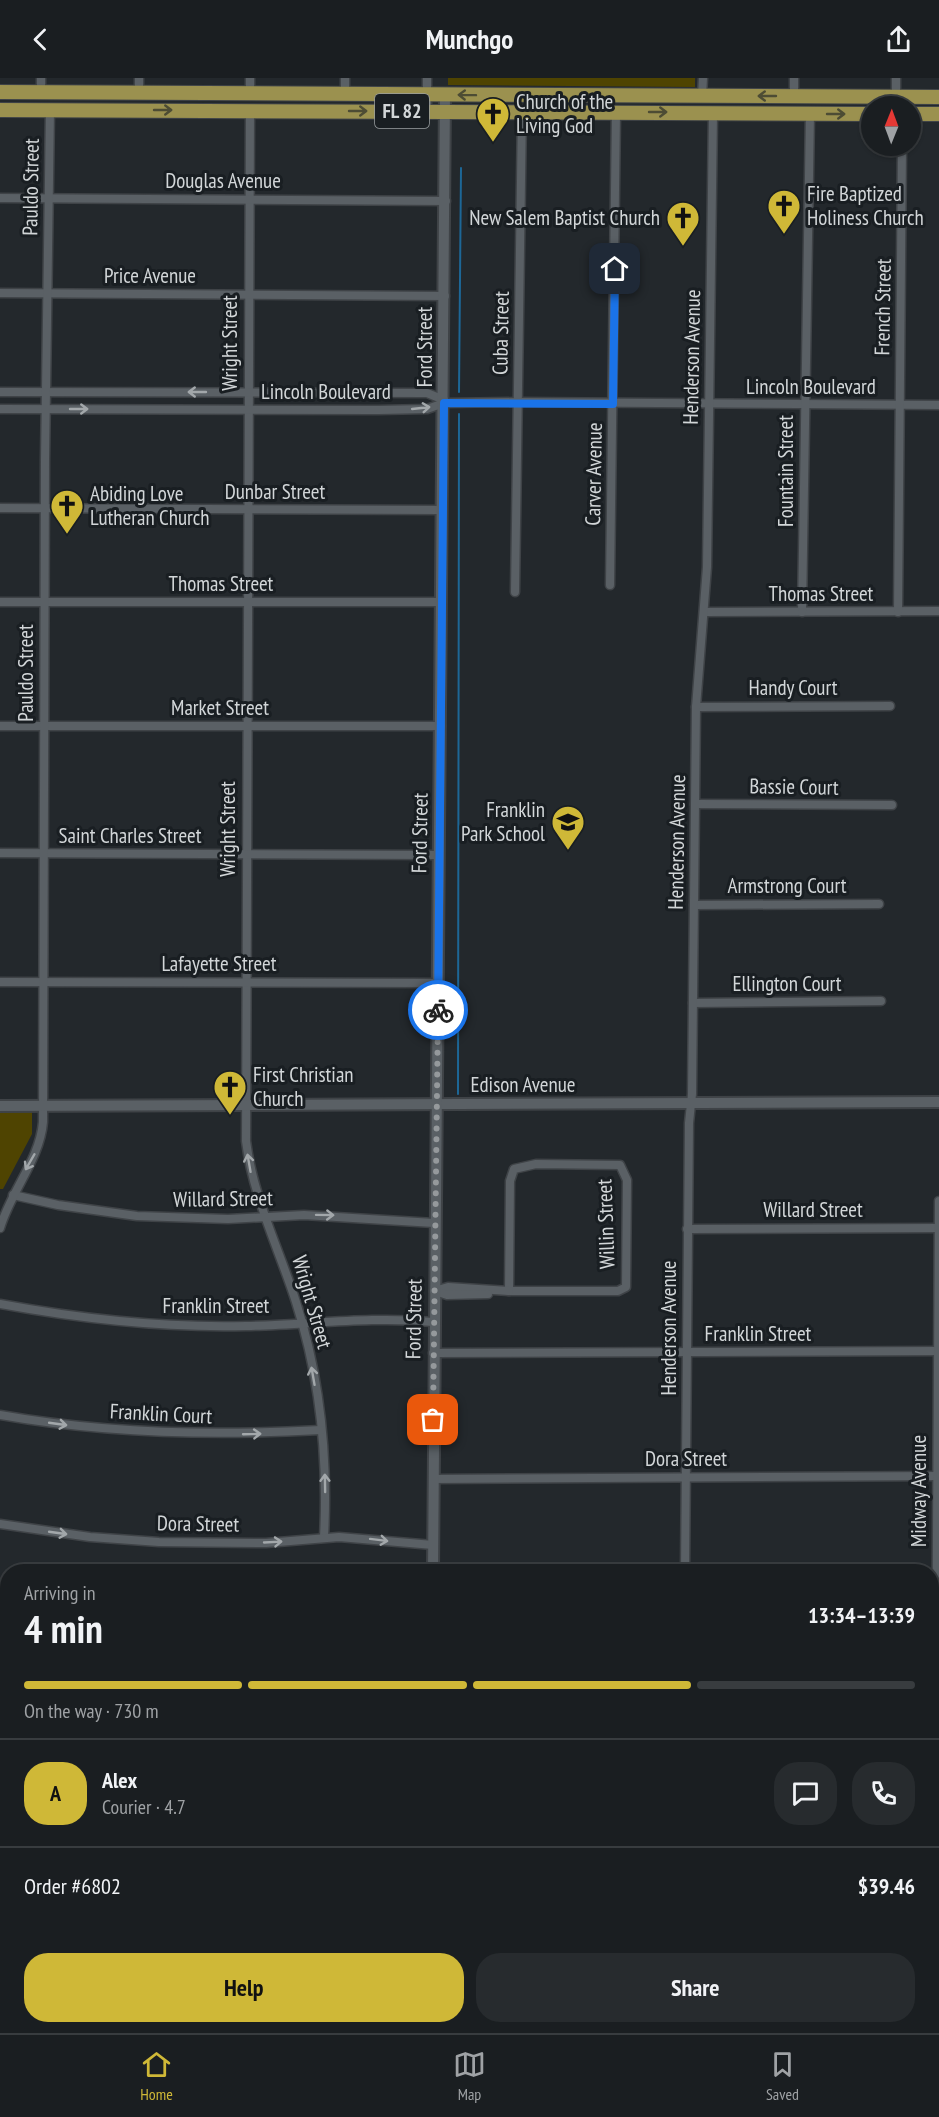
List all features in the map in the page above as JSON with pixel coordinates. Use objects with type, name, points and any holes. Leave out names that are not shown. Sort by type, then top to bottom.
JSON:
[{"type":"main road","name":"FL 82","points":[[0,92],[41,85],[139,85],[267,93],[861,97]]},
{"type":"main road","points":[[68,110],[88,101],[132,99],[139,85]]},
{"type":"main road","points":[[250,110],[255,100],[267,93]]},
{"type":"main road","points":[[686,112],[698,104],[702,96]]},
{"type":"main road","name":"FL 82","points":[[921,100],[939,98]]},
{"type":"main road","name":"FL 82","points":[[0,110],[861,114]]},
{"type":"main road","points":[[921,114],[939,114]]},
{"type":"street","points":[[250,78],[250,92]]},
{"type":"street","points":[[345,78],[345,93]]},
{"type":"street","points":[[427,78],[427,111]]},
{"type":"street","points":[[702,96],[703,78]]},
{"type":"street","points":[[794,78],[794,97]]},
{"type":"street","points":[[896,78],[898,96]]},
{"type":"street","name":"Ford Street","points":[[433,1564],[446,94]]},
{"type":"street","name":"Pauldo Street","points":[[0,1228],[13,1195],[39,1144],[43,1122],[45,508],[50,109]]},
{"type":"street","name":"Wright Street","points":[[250,110],[246,601],[246,1141],[250,1171],[303,1323],[321,1430],[325,1478],[324,1537]]},
{"type":"street","name":"Cuba Street","points":[[515,592],[522,112]]},
{"type":"street","name":"Carver Avenue","points":[[610,585],[616,112]]},
{"type":"street","name":"Henderson Avenue","points":[[685,1564],[687,1229],[693,1003],[696,706],[704,612],[713,113]]},
{"type":"street","name":"Fountain Street","points":[[802,612],[810,113]]},
{"type":"street","name":"French Street","points":[[898,612],[902,156]]},
{"type":"street","name":"Douglas Avenue","points":[[0,198],[446,201]]},
{"type":"street","name":"Price Avenue","points":[[0,293],[445,296]]},
{"type":"street","name":"Lincoln Boulevard","points":[[0,392],[427,393],[444,401],[709,405],[939,405]]},
{"type":"street","name":"Lincoln Boulevard","points":[[0,409],[427,409],[444,401]]},
{"type":"street","name":"Dunbar Street","points":[[0,508],[442,510]]},
{"type":"street","name":"Thomas Street","points":[[0,602],[442,602]]},
{"type":"street","name":"Thomas Street","points":[[704,612],[939,611]]},
{"type":"street","name":"Handy Court","points":[[696,706],[890,706]]},
{"type":"street","name":"Market Street","points":[[0,726],[441,726]]},
{"type":"street","name":"Bassie Court","points":[[695,804],[892,805]]},
{"type":"street","name":"Saint Charles Street","points":[[0,853],[439,855]]},
{"type":"street","name":"Armstrong Court","points":[[694,905],[879,904]]},
{"type":"street","name":"Lafayette Street","points":[[0,982],[438,983]]},
{"type":"street","name":"Ellington Court","points":[[693,1003],[881,1001]]},
{"type":"street","name":"Edison Avenue","points":[[0,1106],[436,1106],[939,1102]]},
{"type":"street","name":"Willin Street","points":[[434,1291],[448,1287],[509,1291],[618,1291],[626,1287],[627,1180],[620,1165],[536,1164],[514,1169],[510,1181],[509,1291]]},
{"type":"street","name":"Willard Street","points":[[13,1195],[58,1205],[137,1216],[347,1216],[435,1223]]},
{"type":"street","name":"Midway Avenue","points":[[937,1564],[939,1200]]},
{"type":"street","name":"Willard Street","points":[[687,1229],[939,1228]]},
{"type":"street","name":"Franklin Street","points":[[0,1304],[73,1317],[215,1327],[366,1319],[434,1322]]},
{"type":"street","name":"Franklin Street","points":[[434,1353],[938,1351]]},
{"type":"street","name":"Franklin Court","points":[[0,1414],[79,1426],[162,1434],[253,1434],[321,1430]]},
{"type":"street","name":"Dora Street","points":[[433,1479],[938,1476]]},
{"type":"street","name":"Dora Street","points":[[0,1524],[90,1537],[159,1542],[266,1543],[324,1537],[433,1545]]},
{"type":"shaded area","points":[[448,78],[695,78],[695,87],[448,85]]},
{"type":"shaded area","points":[[0,1111],[32,1111],[32,1134],[3,1189],[0,1189]]},
{"type":"waterway","points":[[459,392],[461,168]]},
{"type":"waterway","points":[[458,1094],[459,414]]},
{"type":"way so far","points":[[433,1420],[438,1010]]},
{"type":"place","name":"Church of the Living God","points":[[493,143]]},
{"type":"place","name":"Fire Baptized Holiness Church","points":[[784,235]]},
{"type":"place","name":"New Salem Baptist Church","points":[[683,247]]},
{"type":"place","name":"Abiding Love Lutheran Church","points":[[67,535]]},
{"type":"place","name":"Franklin Park School","points":[[568,851]]},
{"type":"place","name":"First Christian Church","points":[[230,1116]]},
{"type":"route","points":[[438,1010],[444,403],[613,404],[615,269]]}]
